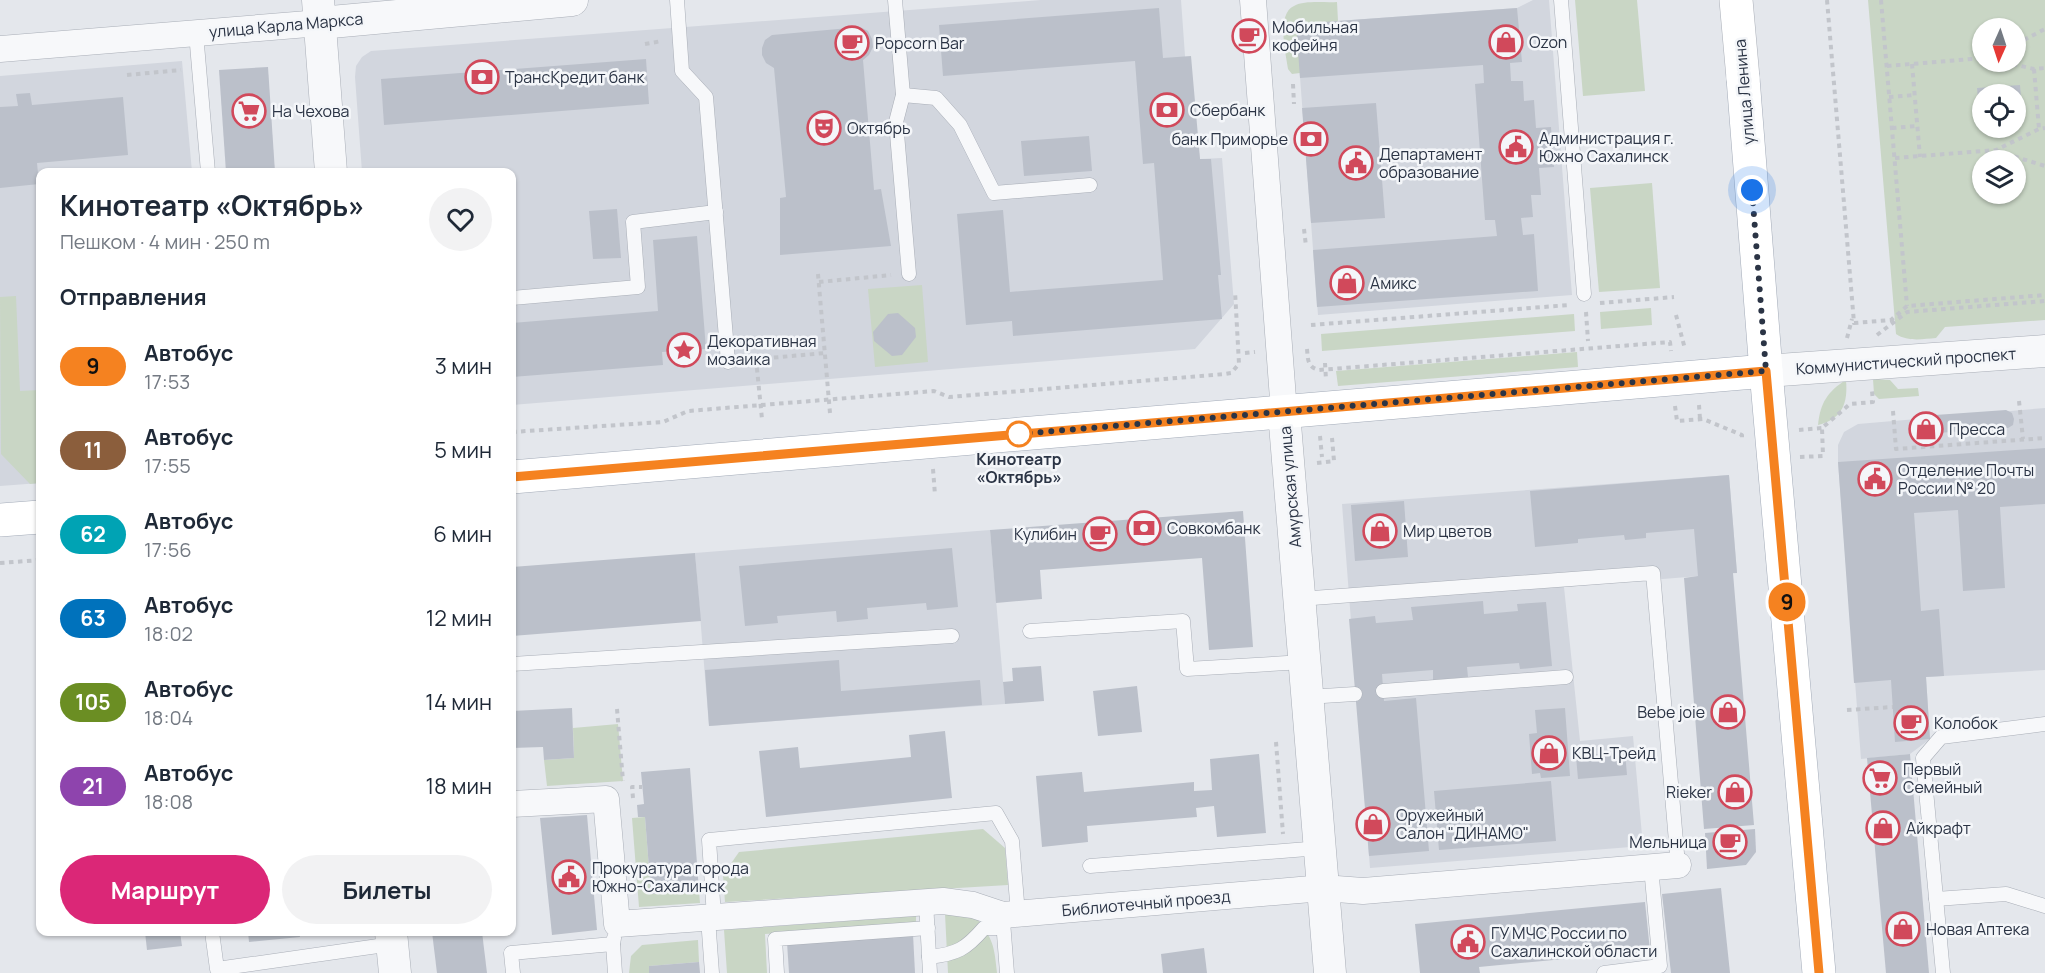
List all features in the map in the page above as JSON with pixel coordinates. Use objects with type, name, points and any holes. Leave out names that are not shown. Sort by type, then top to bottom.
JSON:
[{"type":"main road","name":"улица Ленина","points":[[1737,0],[1766,371],[1818,973]]},
{"type":"main road","name":"Коммунистический проспект","points":[[516,477],[1766,371]]},
{"type":"main road","points":[[0,520],[36,517]]},
{"type":"street","name":"улица Карла Маркса","points":[[0,49],[196,33],[319,11],[572,0]]},
{"type":"street","name":"Амурская улица","points":[[1253,0],[1330,973]]},
{"type":"street","points":[[319,11],[331,168]]},
{"type":"street","name":"Коммунистический проспект","points":[[1766,371],[2045,351]]},
{"type":"street","points":[[516,804],[606,799],[615,934]]},
{"type":"street","name":"Библиотечный проезд","points":[[615,934],[711,917],[926,902],[973,904],[1008,919],[1323,888],[1363,891],[1678,865]]},
{"type":"lane","points":[[677,0],[682,71],[706,97],[728,362]]},
{"type":"lane","points":[[895,0],[903,95],[896,122],[909,274]]},
{"type":"lane","points":[[1561,0],[1585,299]]},
{"type":"lane","points":[[196,33],[208,168]]},
{"type":"lane","points":[[903,95],[936,98],[960,125],[994,193],[1090,185]]},
{"type":"lane","points":[[516,298],[638,287],[633,222],[716,212]]},
{"type":"lane","points":[[1299,599],[1653,573],[1678,865]]},
{"type":"lane","points":[[1030,631],[1183,621],[1187,669],[1304,662]]},
{"type":"lane","points":[[516,664],[952,636]]},
{"type":"lane","points":[[1383,692],[1566,677]]},
{"type":"lane","points":[[1307,697],[1355,694]]},
{"type":"lane","points":[[1943,973],[1923,758],[1941,737],[2045,724]]},
{"type":"lane","points":[[712,973],[709,840],[996,813],[1012,841],[1007,973]]},
{"type":"lane","points":[[1090,866],[1320,848]]},
{"type":"lane","points":[[1604,973],[1649,970],[1660,966],[1651,867]]},
{"type":"lane","points":[[1936,899],[2006,894],[2045,906]]},
{"type":"lane","points":[[926,902],[930,973]]},
{"type":"lane","points":[[929,957],[947,955],[965,948],[984,928],[1008,919]]},
{"type":"lane","points":[[777,973],[775,939],[928,928]]},
{"type":"lane","points":[[513,973],[511,953],[615,934],[615,973]]},
{"type":"lane","points":[[213,936],[217,969],[393,950]]},
{"type":"path","points":[[1827,0],[1854,323],[1891,321],[1907,306],[2045,295]]},
{"type":"path","points":[[1881,0],[1907,306]]},
{"type":"path","points":[[2026,39],[2045,29]]},
{"type":"path","points":[[1887,66],[1972,59]]},
{"type":"path","points":[[1912,64],[1920,156]]},
{"type":"path","points":[[2026,67],[2045,68]]},
{"type":"path","points":[[127,75],[199,68]]},
{"type":"path","points":[[2034,69],[2039,129]]},
{"type":"path","points":[[1293,84],[1294,104]]},
{"type":"path","points":[[1889,97],[1915,95]]},
{"type":"path","points":[[1892,128],[1917,126]]},
{"type":"path","points":[[1996,150],[2045,128]]},
{"type":"path","points":[[1572,142],[1662,136]]},
{"type":"path","points":[[1894,158],[1972,152]]},
{"type":"path","points":[[2026,160],[2045,166]]},
{"type":"path","points":[[1304,229],[1305,246]]},
{"type":"path","points":[[818,274],[830,413]]},
{"type":"path","points":[[819,282],[909,274]]},
{"type":"path","points":[[516,432],[663,422],[688,411],[829,399],[934,391],[949,397],[1232,373],[1236,369],[1240,355],[1235,291]]},
{"type":"path","points":[[1311,325],[1585,299],[1674,297]]},
{"type":"path","points":[[1585,299],[1588,341]]},
{"type":"path","points":[[1907,312],[2045,301]]},
{"type":"path","points":[[1847,339],[1853,314]]},
{"type":"path","points":[[1676,315],[1685,348]]},
{"type":"path","points":[[1306,338],[1308,363],[1319,370],[1670,342]]},
{"type":"path","points":[[728,362],[825,353]]},
{"type":"path","points":[[756,359],[762,419]]},
{"type":"path","points":[[2019,401],[2023,439]]},
{"type":"path","points":[[1823,456],[1822,428],[1850,404],[1873,402]]},
{"type":"path","points":[[1893,411],[1896,449],[2045,438]]},
{"type":"path","points":[[1677,421],[1703,419],[1742,435],[1742,443]]},
{"type":"path","points":[[1317,463],[1334,461],[1332,438]]},
{"type":"path","points":[[933,468],[936,495]]},
{"type":"path","points":[[0,563],[36,560]]},
{"type":"path","points":[[1847,710],[1893,707]]},
{"type":"path","points":[[617,709],[624,791]]},
{"type":"path","points":[[1276,742],[1285,851]]},
{"type":"shaded area","points":[[1041,0],[1181,0],[1185,56],[1200,159],[1222,158],[1234,304],[1195,349],[516,405],[516,168],[362,168],[355,77],[356,66],[362,57],[371,51]]},
{"type":"shaded area","points":[[1533,0],[1549,0],[1572,295],[1318,315],[1296,24],[1517,8]]},
{"type":"shaded area","points":[[182,61],[192,168],[36,168],[36,483],[0,486],[0,76]]},
{"type":"shaded area","points":[[2045,408],[2045,670],[1926,677],[1930,739],[1910,754],[1861,759],[1838,462],[1838,445],[1844,432],[1858,424]]},
{"type":"shaded area","points":[[1729,475],[1737,573],[1564,587],[1580,741],[1633,736],[1643,846],[1370,868],[1342,504]]},
{"type":"shaded area","points":[[990,530],[1005,704],[709,726],[695,553]]},
{"type":"green space","points":[[1575,0],[1637,0],[1645,91],[1583,96]]},
{"type":"green space","points":[[1868,0],[2045,0],[2045,320],[1945,327],[1936,338],[1901,337],[1896,334]]},
{"type":"green space","points":[[1337,2],[1338,21],[1300,73],[1292,74],[1288,69],[1284,44],[1284,25],[1288,10],[1304,3]]},
{"type":"green space","points":[[1652,183],[1660,288],[1599,292],[1590,188]]},
{"type":"green space","points":[[922,285],[928,362],[875,367],[868,289]]},
{"type":"green space","points":[[16,296],[20,391],[36,390],[36,483],[30,484],[1,454],[0,297]]},
{"type":"green space","points":[[1651,308],[1652,325],[1601,329],[1600,312]]},
{"type":"green space","points":[[1574,314],[1575,331],[1322,351],[1321,334]]},
{"type":"green space","points":[[1577,352],[1578,367],[1338,386],[1336,371]]},
{"type":"green space","points":[[1873,379],[1890,380],[1898,389],[1918,388],[1919,396],[1879,399],[1874,394]]},
{"type":"green space","points":[[1846,380],[1845,402],[1842,408],[1833,419],[1818,425],[1826,398]]},
{"type":"green space","points":[[618,724],[623,781],[547,786],[544,760],[574,758],[573,728]]},
{"type":"green space","points":[[645,817],[651,894],[699,891],[700,903],[639,907],[632,818]]},
{"type":"green space","points":[[983,829],[1005,848],[1008,885],[725,902],[723,875],[739,852]]},
{"type":"green space","points":[[945,914],[974,914],[991,941],[997,973],[948,973]]},
{"type":"green space","points":[[916,916],[916,923],[765,934],[767,973],[727,973],[724,930]]},
{"type":"green space","points":[[698,940],[699,962],[649,966],[649,973],[629,973],[631,956],[642,945]]},
{"type":"building","points":[[1159,8],[1163,58],[1191,56],[1200,159],[1211,159],[1221,275],[1218,275],[1222,319],[1013,336],[1012,321],[966,325],[957,214],[1003,210],[1010,292],[1163,280],[1154,163],[1143,164],[1135,61],[943,76],[939,25]]},
{"type":"building","points":[[1517,8],[1522,62],[1510,63],[1511,81],[1523,81],[1524,101],[1534,100],[1536,128],[1551,127],[1554,167],[1539,168],[1541,195],[1531,195],[1533,217],[1521,218],[1523,235],[1534,234],[1538,291],[1317,307],[1313,250],[1497,236],[1495,220],[1485,220],[1475,84],[1484,83],[1483,65],[1300,78],[1296,24]]},
{"type":"building","name":"Октябрь","points":[[860,27],[868,31],[872,39],[873,47],[863,60],[874,190],[881,189],[891,246],[780,255],[780,198],[786,197],[774,68],[766,63],[762,55],[762,48],[765,40],[772,35]]},
{"type":"building","points":[[646,59],[649,104],[384,125],[381,79]]},
{"type":"building","points":[[268,67],[275,168],[226,168],[219,70]]},
{"type":"building","points":[[30,93],[32,105],[123,97],[128,155],[37,163],[36,184],[0,188],[0,107],[18,106],[16,94]]},
{"type":"building","points":[[1376,103],[1385,218],[1311,223],[1302,108]]},
{"type":"building","points":[[1089,136],[1092,171],[1024,176],[1021,141]]},
{"type":"building","points":[[617,209],[621,258],[593,259],[589,211]]},
{"type":"building","points":[[697,236],[706,349],[662,352],[663,365],[516,377],[516,323],[658,311],[653,240]]},
{"type":"building","points":[[898,313],[915,328],[916,337],[902,355],[892,356],[874,341],[873,332],[888,314]]},
{"type":"building","points":[[2006,410],[2012,413],[2014,419],[2013,425],[2008,428],[1923,434],[1917,431],[1915,426],[1921,416]]},
{"type":"building","points":[[2045,448],[2045,504],[2000,507],[2005,588],[1963,591],[1958,510],[1914,513],[1921,611],[1939,609],[1944,676],[1926,677],[1930,739],[1895,742],[1891,680],[1854,683],[1838,462]]},
{"type":"building","points":[[1729,475],[1737,573],[1733,573],[1754,825],[1704,829],[1684,578],[1698,576],[1694,529],[1646,533],[1646,538],[1625,540],[1624,535],[1578,539],[1578,543],[1535,547],[1530,491]]},
{"type":"building","name":"Мир цветов","points":[[1404,501],[1408,557],[1355,561],[1351,505]]},
{"type":"building","points":[[1243,511],[1253,647],[1209,650],[1202,558],[1040,570],[1042,599],[996,603],[990,530]]},
{"type":"building","points":[[952,548],[958,607],[927,610],[926,603],[867,608],[868,619],[837,622],[836,611],[777,616],[778,623],[745,626],[739,566]]},
{"type":"building","points":[[695,553],[701,621],[516,636],[516,567]]},
{"type":"building","points":[[1483,601],[1484,614],[1518,611],[1517,604],[1546,602],[1552,666],[1520,669],[1519,663],[1467,667],[1468,677],[1433,680],[1433,670],[1382,674],[1384,701],[1416,698],[1429,851],[1369,856],[1349,619],[1375,616],[1376,623],[1413,620],[1411,607]]},
{"type":"building","points":[[839,660],[841,691],[980,680],[982,705],[709,726],[705,670]]},
{"type":"building","points":[[1041,666],[1044,701],[1005,704],[1003,682],[1013,681],[1012,668]]},
{"type":"building","points":[[1137,686],[1142,732],[1098,736],[1093,691]]},
{"type":"building","points":[[572,708],[574,758],[544,760],[543,747],[516,748],[516,711]]},
{"type":"building","name":"КВЦ-Трейд","points":[[1565,708],[1570,776],[1541,778],[1540,773],[1532,774],[1529,734],[1537,733],[1535,710]]},
{"type":"building","points":[[945,731],[952,798],[766,817],[759,751],[798,747],[800,768],[911,757],[909,735]]},
{"type":"building","points":[[1625,752],[1627,775],[1578,779],[1576,756]]},
{"type":"building","points":[[1259,754],[1266,833],[1217,837],[1214,806],[1196,808],[1197,817],[1087,826],[1088,842],[1042,847],[1036,776],[1082,772],[1084,792],[1194,782],[1194,791],[1212,790],[1210,759]]},
{"type":"building","points":[[1910,754],[1929,973],[1886,973],[1867,758]]},
{"type":"building","points":[[690,768],[699,891],[651,894],[645,817],[638,817],[637,805],[644,804],[641,772]]},
{"type":"building","points":[[1551,781],[1556,841],[1439,850],[1434,791]]},
{"type":"building","name":"Прокуратура города Южно-Сахалинск","points":[[587,815],[597,930],[552,935],[540,818]]},
{"type":"building","name":"Мельница","points":[[1755,829],[1756,852],[1746,865],[1707,869],[1705,833]]},
{"type":"building","points":[[1721,888],[1730,973],[1671,973],[1662,894]]},
{"type":"building","points":[[1645,902],[1650,951],[1479,967],[1480,973],[1420,973],[1415,924]]},
{"type":"building","points":[[913,934],[915,973],[789,973],[787,942]]},
{"type":"building","points":[[145,936],[181,936],[182,946],[147,950]]},
{"type":"building","points":[[248,936],[300,937],[249,942]]},
{"type":"building","points":[[432,936],[482,936],[487,973],[437,973]]},
{"type":"building","points":[[1204,948],[1207,973],[1163,973],[1161,954]]},
{"type":"building","points":[[699,962],[700,973],[649,973],[649,966]]},
{"type":"bus line","name":"9","points":[[516,477],[1766,371],[1819,973]]},
{"type":"place","name":"Мобильная кофейня","points":[[1249,36]]},
{"type":"place","name":"Ozon","points":[[1506,42]]},
{"type":"place","name":"Popcorn Bar","points":[[852,43]]},
{"type":"place","name":"ТрансКредит банк","points":[[482,77]]},
{"type":"place","name":"Сбербанк","points":[[1167,110]]},
{"type":"place","name":"На Чехова","points":[[249,111]]},
{"type":"place","name":"Октябрь","points":[[824,128]]},
{"type":"place","name":"банк Приморье","points":[[1311,139]]},
{"type":"place","name":"Администрация г. Южно Сахалинск","points":[[1516,147]]},
{"type":"place","name":"Департамент образование","points":[[1356,163]]},
{"type":"place","name":"Амикс","points":[[1347,283]]},
{"type":"place","name":"Декоративная мозаика","points":[[684,350]]},
{"type":"place","name":"Пресса","points":[[1926,429]]},
{"type":"place","name":"Кинотеатр «Октябрь»","points":[[1019,434]]},
{"type":"place","name":"Отделение Почты России № 20","points":[[1875,479]]},
{"type":"place","name":"Совкомбанк","points":[[1144,528]]},
{"type":"place","name":"Мир цветов","points":[[1380,531]]},
{"type":"place","name":"Кулибин","points":[[1100,534]]},
{"type":"place","name":"Bebe joie","points":[[1728,712]]},
{"type":"place","name":"Колобок","points":[[1911,723]]},
{"type":"place","name":"КВЦ-Трейд","points":[[1549,753]]},
{"type":"place","name":"Первый Семейный","points":[[1880,778]]},
{"type":"place","name":"Rieker","points":[[1735,792]]},
{"type":"place","name":"Оружейный Салон \"ДИНАМО\"","points":[[1373,824]]},
{"type":"place","name":"Айкрафт","points":[[1883,828]]},
{"type":"place","name":"Мельница","points":[[1730,842]]},
{"type":"place","name":"Прокуратура города Южно-Сахалинск","points":[[569,877]]},
{"type":"place","name":"Новая Аптека","points":[[1903,929]]},
{"type":"place","name":"ГУ МЧС России по Сахалинской области","points":[[1468,942]]},
{"type":"route","points":[[1019,434],[1766,371],[1752,190]]}]
